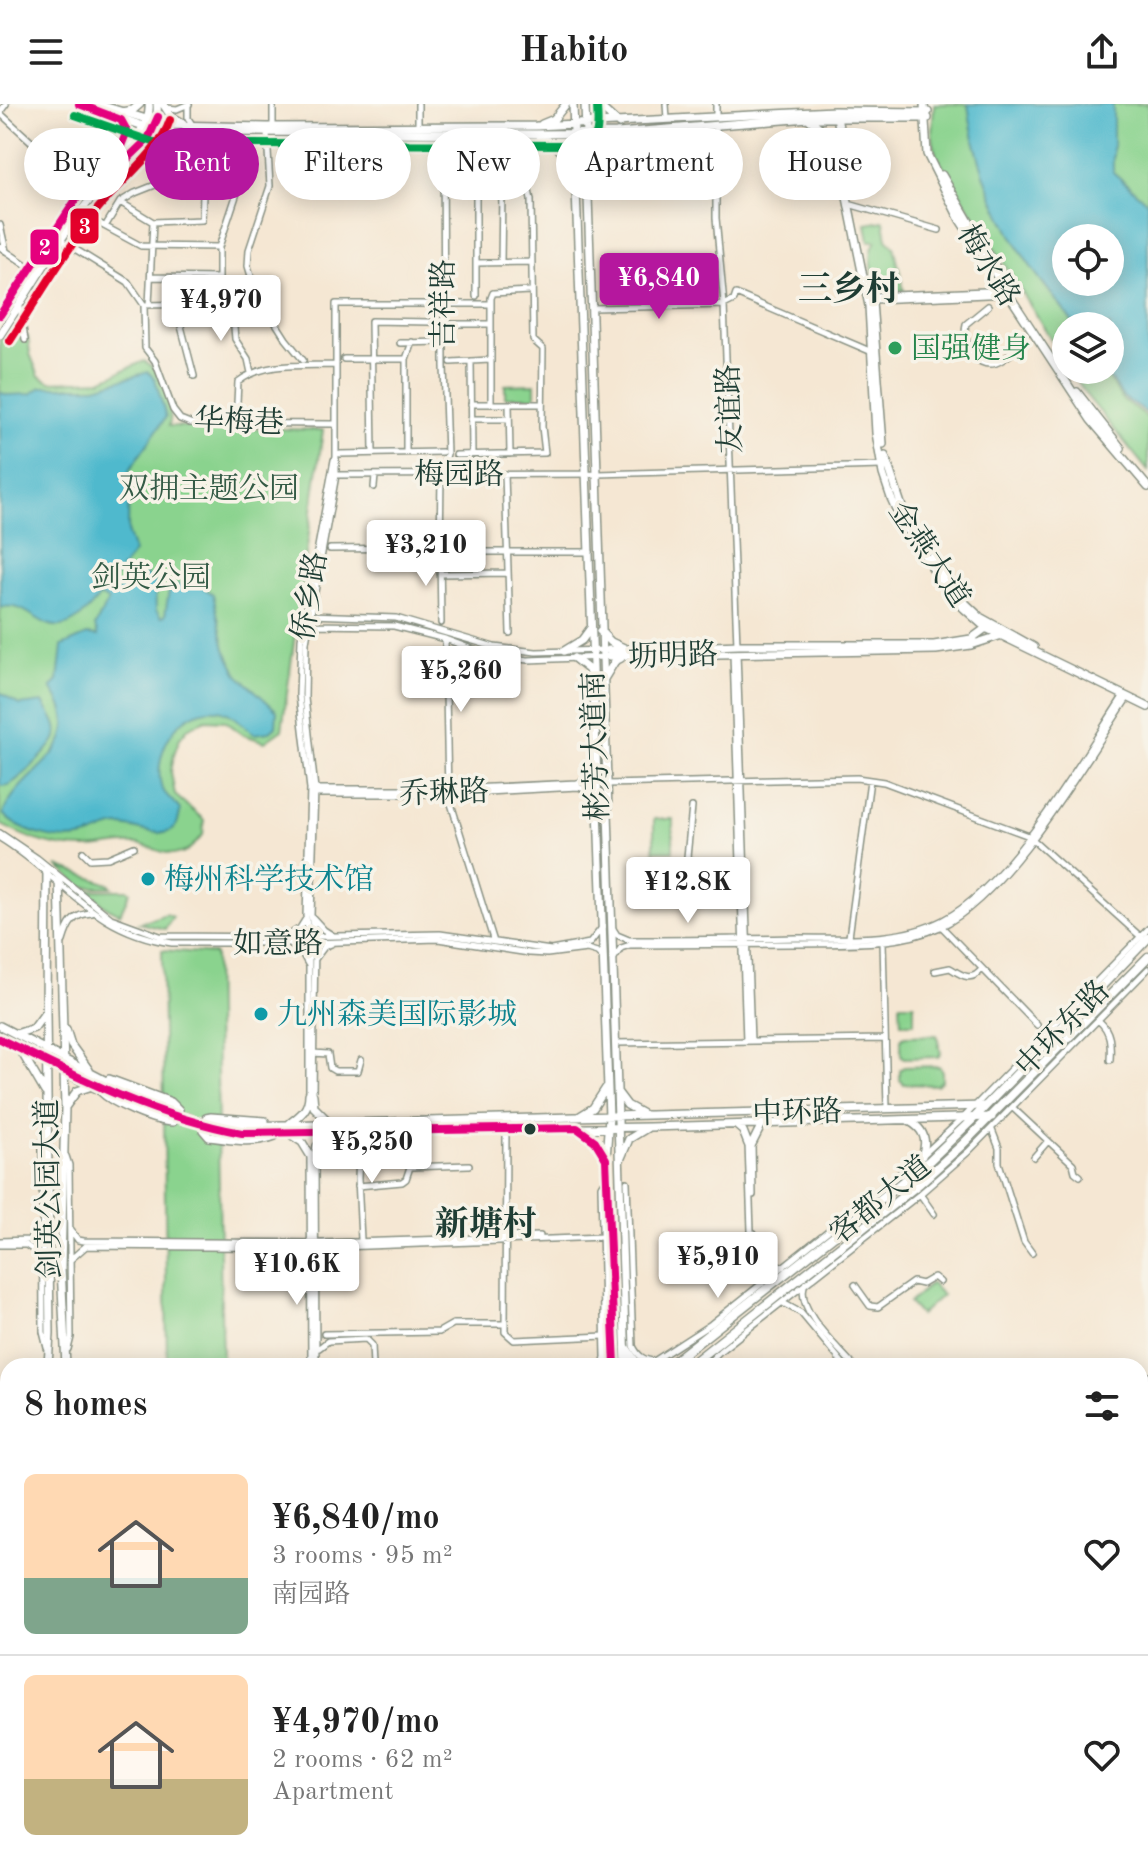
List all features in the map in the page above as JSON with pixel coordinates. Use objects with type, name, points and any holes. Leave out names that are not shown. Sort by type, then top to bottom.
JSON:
[{"type":"highway","points":[[1146,939],[1147,962]]},
{"type":"highway","name":"中环东路","points":[[975,1117],[980,1106],[1017,1073],[1146,939]]},
{"type":"highway","name":"中环东路","points":[[992,1117],[1147,962]]},
{"type":"highway","points":[[1072,1048],[1078,1029]]},
{"type":"highway","points":[[1017,1073],[1026,1081]]},
{"type":"highway","name":"客都大道","points":[[679,1358],[926,1158],[966,1121],[975,1117]]},
{"type":"highway","name":"客都大道","points":[[699,1358],[905,1195],[992,1117]]},
{"type":"highway","points":[[926,1158],[936,1168]]},
{"type":"highway","points":[[900,1209],[905,1195]]},
{"type":"highway","points":[[823,1271],[828,1256]]},
{"type":"highway","points":[[734,1314],[740,1301]]},
{"type":"highway","points":[[740,1327],[754,1325]]},
{"type":"highway","points":[[626,1348],[633,1358]]},
{"type":"highway","points":[[684,1354],[686,1358]]},
{"type":"main road","points":[[79,104],[161,128]]},
{"type":"main road","points":[[97,104],[120,116],[126,128]]},
{"type":"main road","points":[[120,116],[140,104]]},
{"type":"main road","points":[[149,104],[151,126]]},
{"type":"main road","points":[[539,128],[554,119],[566,104]]},
{"type":"main road","name":"彬芳大道南","points":[[573,104],[574,128]]},
{"type":"main road","name":"彬芳大道南","points":[[585,104],[585,128]]},
{"type":"main road","points":[[597,104],[618,128]]},
{"type":"main road","points":[[129,154],[151,126],[162,105],[176,121],[193,126]]},
{"type":"main road","points":[[618,128],[667,121],[809,118],[831,111]]},
{"type":"main road","points":[[618,128],[831,111],[926,111]]},
{"type":"main road","name":"梅水路","points":[[926,111],[931,156],[1008,292],[1091,420],[1148,487]]},
{"type":"main road","name":"金燕大道","points":[[809,118],[821,128]]},
{"type":"main road","points":[[129,143],[151,126],[427,132]]},
{"type":"main road","points":[[259,131],[418,126],[477,128]]},
{"type":"main road","points":[[540,134],[556,147]]},
{"type":"main road","points":[[0,315],[76,200]]},
{"type":"main road","points":[[0,335],[88,200]]},
{"type":"main road","name":"彬芳大道南","points":[[575,200],[591,552],[602,957],[613,1117],[617,1128],[626,1358]]},
{"type":"main road","name":"彬芳大道南","points":[[587,200],[598,474],[600,631],[605,653],[603,681],[615,1043],[612,1088]]},
{"type":"main road","name":"金燕大道","points":[[850,200],[867,290],[876,433],[891,498],[909,532],[945,587],[986,628],[1148,704]]},
{"type":"main road","name":"金燕大道","points":[[851,200],[873,298],[886,460],[902,507],[927,553],[963,601],[980,617],[1005,633],[1148,704]]},
{"type":"main road","points":[[17,291],[26,296]]},
{"type":"main road","name":"梅水路","points":[[1008,292],[1061,371],[1148,481]]},
{"type":"main road","points":[[564,651],[582,640],[591,628]]},
{"type":"main road","name":"坜明路","points":[[605,653],[934,645],[971,639],[986,628]]},
{"type":"main road","points":[[600,631],[626,652],[615,661],[603,681]]},
{"type":"main road","name":"坜明路","points":[[736,650],[936,650],[971,645],[999,636]]},
{"type":"main road","points":[[574,658],[588,669],[592,677]]},
{"type":"main road","name":"剑英公园大道","points":[[47,870],[48,1358]]},
{"type":"main road","name":"剑英公园大道","points":[[59,881],[65,1113],[61,1268],[66,1358]]},
{"type":"main road","points":[[16,1034],[34,1028],[46,1012]]},
{"type":"main road","points":[[64,1024],[71,1045],[90,1072]]},
{"type":"main road","points":[[0,1026],[171,1114],[95,1088],[0,1039]]},
{"type":"main road","points":[[20,1049],[47,1096]]},
{"type":"main road","points":[[47,1117],[65,1113],[77,1091],[95,1088],[108,1098],[163,1121],[173,1122],[176,1119],[179,1110],[171,1102],[117,1080],[106,1079]]},
{"type":"main road","points":[[577,1118],[593,1108],[612,1088],[627,1105],[647,1116]]},
{"type":"main road","points":[[311,1095],[314,1107],[330,1123]]},
{"type":"main road","points":[[290,1123],[305,1111],[311,1095]]},
{"type":"main road","name":"中环路","points":[[275,1124],[980,1106]]},
{"type":"main road","points":[[955,1107],[966,1121],[967,1134],[962,1145]]},
{"type":"main road","points":[[275,1124],[211,1117],[206,1118],[203,1130],[209,1137],[243,1141],[267,1139],[284,1133],[302,1142],[312,1156],[317,1146],[340,1132]]},
{"type":"main road","name":"彬芳大道南","points":[[613,1117],[606,1128],[606,1235],[614,1358]]},
{"type":"main road","points":[[975,1117],[992,1117]]},
{"type":"main road","points":[[907,1120],[923,1134],[926,1158]]},
{"type":"main road","name":"中环路","points":[[617,1128],[966,1121]]},
{"type":"main road","points":[[275,1124],[211,1126],[242,1133],[617,1128]]},
{"type":"main road","points":[[750,1144],[762,1124]]},
{"type":"main road","points":[[736,1125],[750,1144]]},
{"type":"main road","points":[[618,1164],[629,1139],[649,1127]]},
{"type":"main road","points":[[577,1128],[595,1139],[606,1159]]},
{"type":"main road","points":[[606,1235],[606,1358]]},
{"type":"street","points":[[6,104],[0,112],[24,134]]},
{"type":"street","points":[[162,105],[177,109],[189,104],[188,118],[193,126]]},
{"type":"street","points":[[273,104],[270,186],[249,250],[248,266],[261,303],[303,360]]},
{"type":"street","points":[[418,104],[418,126]]},
{"type":"street","points":[[666,104],[667,121]]},
{"type":"street","name":"友谊路","points":[[716,104],[716,218],[724,305],[732,471],[749,1041]]},
{"type":"street","points":[[106,225],[120,202],[145,189]]},
{"type":"street","points":[[120,202],[153,222],[202,220],[203,200]]},
{"type":"street","points":[[219,304],[219,247],[235,200]]},
{"type":"street","name":"吉祥路","points":[[441,623],[441,474],[447,454],[443,200]]},
{"type":"street","points":[[476,200],[476,296]]},
{"type":"street","points":[[501,263],[502,200]]},
{"type":"street","points":[[456,455],[545,453],[543,349],[533,340],[531,200]]},
{"type":"street","points":[[852,205],[939,230]]},
{"type":"street","points":[[79,212],[141,246],[219,247]]},
{"type":"street","points":[[147,305],[153,222]]},
{"type":"street","points":[[0,225],[7,256]]},
{"type":"street","points":[[62,241],[128,282],[147,305]]},
{"type":"street","points":[[0,247],[32,268]]},
{"type":"street","points":[[476,263],[532,262]]},
{"type":"street","points":[[151,277],[219,278]]},
{"type":"street","points":[[491,404],[493,293],[529,291]]},
{"type":"street","points":[[873,298],[1008,292]]},
{"type":"street","points":[[593,308],[724,305],[734,300],[736,294],[872,352]]},
{"type":"street","points":[[147,305],[261,303]]},
{"type":"street","points":[[443,303],[491,304]]},
{"type":"street","name":"侨乡路","points":[[311,1095],[314,959],[309,915],[312,792],[299,695],[307,615],[338,454],[334,424],[336,304],[443,303]]},
{"type":"street","points":[[232,304],[235,339],[248,359],[251,373]]},
{"type":"street","name":"华梅巷","points":[[147,305],[145,348],[155,361],[173,410],[180,419],[190,423],[334,424]]},
{"type":"street","points":[[19,306],[25,340]]},
{"type":"street","points":[[988,306],[966,324],[966,342],[973,355],[990,364],[996,363],[1022,345]]},
{"type":"street","points":[[373,453],[371,321],[430,322]]},
{"type":"street","points":[[451,324],[491,324]]},
{"type":"street","points":[[181,326],[194,376]]},
{"type":"street","points":[[406,450],[406,359],[412,342]]},
{"type":"street","points":[[400,343],[444,342]]},
{"type":"street","points":[[344,359],[406,359]]},
{"type":"street","points":[[451,362],[490,360]]},
{"type":"street","points":[[471,361],[472,455]]},
{"type":"street","points":[[236,423],[238,382],[251,373],[279,367],[336,365]]},
{"type":"street","points":[[471,404],[542,404]]},
{"type":"street","points":[[509,404],[510,454]]},
{"type":"street","points":[[471,419],[509,419]]},
{"type":"street","points":[[338,454],[442,452]]},
{"type":"street","name":"梅园路","points":[[333,475],[598,474],[882,466]]},
{"type":"street","points":[[505,474],[510,633]]},
{"type":"street","points":[[374,487],[375,476]]},
{"type":"street","points":[[330,549],[419,548],[421,544],[410,530]]},
{"type":"street","points":[[440,552],[591,552]]},
{"type":"street","points":[[440,574],[507,573]]},
{"type":"street","name":"坜明路","points":[[307,615],[396,618],[494,647],[536,652],[605,653]]},
{"type":"street","name":"坜明路","points":[[306,625],[394,626],[445,639],[488,655],[528,660],[574,658],[592,653]]},
{"type":"street","points":[[445,639],[448,791],[495,945]]},
{"type":"street","points":[[611,927],[617,935],[629,940],[745,942],[883,941],[924,933],[941,926],[974,903],[1031,837],[1126,696]]},
{"type":"street","points":[[577,785],[596,772]]},
{"type":"street","points":[[607,784],[740,779],[884,782],[1031,837],[1146,939]]},
{"type":"street","points":[[849,938],[870,780]]},
{"type":"street","points":[[577,785],[593,792],[597,798]]},
{"type":"street","name":"乔琳路","points":[[312,792],[448,791],[577,785]]},
{"type":"street","points":[[692,807],[687,857],[701,870],[706,882],[730,884]]},
{"type":"street","name":"如意路","points":[[0,835],[47,870],[94,913],[130,933],[172,943],[286,940]]},
{"type":"street","points":[[612,962],[621,948],[630,945],[849,938],[883,936],[924,928],[942,921],[983,889],[1031,837]]},
{"type":"street","points":[[83,852],[90,859],[108,858],[134,847]]},
{"type":"street","name":"如意路","points":[[59,881],[111,918],[146,932],[177,938],[438,939],[547,954],[586,947]]},
{"type":"street","points":[[59,954],[71,920],[77,915],[94,913]]},
{"type":"street","points":[[309,967],[299,949],[286,940],[309,915],[336,939],[314,959]]},
{"type":"street","points":[[941,926],[1037,1025],[1039,1033],[1036,1044]]},
{"type":"street","points":[[601,929],[586,947],[602,957]]},
{"type":"street","points":[[966,1121],[1054,1025],[1146,939],[1148,929]]},
{"type":"street","name":"侨乡路","points":[[311,1095],[309,967],[312,940]]},
{"type":"street","points":[[883,941],[887,1109]]},
{"type":"street","points":[[715,1358],[920,1194],[992,1130],[1099,1021],[1147,962]]},
{"type":"street","points":[[935,971],[950,968],[964,977],[974,976],[982,969]]},
{"type":"street","points":[[1099,1021],[1106,1027],[1110,1039],[1110,1060]]},
{"type":"street","points":[[1037,1025],[1054,1025]]},
{"type":"street","points":[[615,1043],[885,1039]]},
{"type":"street","points":[[313,1053],[328,1054],[330,1068],[335,1071],[358,1071],[361,1060]]},
{"type":"street","points":[[1013,1108],[1073,1164],[1080,1176]]},
{"type":"street","points":[[506,1128],[505,1332],[514,1340],[606,1336]]},
{"type":"street","points":[[992,1130],[1024,1242],[1032,1253]]},
{"type":"street","points":[[47,1131],[42,1143],[42,1228],[43,1332],[48,1349]]},
{"type":"street","points":[[360,1131],[358,1186],[361,1240]]},
{"type":"street","points":[[1034,1157],[1048,1141]]},
{"type":"street","points":[[750,1144],[751,1231],[763,1261],[765,1278],[762,1284]]},
{"type":"street","points":[[65,1154],[69,1165],[71,1337],[66,1354]]},
{"type":"street","points":[[312,1156],[314,1358]]},
{"type":"street","points":[[663,1358],[926,1158]]},
{"type":"street","points":[[358,1186],[402,1182],[410,1167],[469,1165]]},
{"type":"street","points":[[627,1182],[633,1346],[643,1358]]},
{"type":"street","points":[[920,1194],[934,1214]]},
{"type":"street","points":[[0,1243],[25,1243],[42,1228]]},
{"type":"street","points":[[70,1229],[78,1240],[85,1243],[313,1245],[606,1235]]},
{"type":"street","points":[[25,1243],[43,1257]]},
{"type":"street","points":[[70,1260],[85,1243]]},
{"type":"street","points":[[763,1261],[784,1267]]},
{"type":"street","points":[[855,1285],[870,1306],[878,1307],[913,1282],[922,1284],[934,1277],[940,1282]]},
{"type":"street","points":[[804,1286],[801,1296],[803,1311],[839,1358]]},
{"type":"street","points":[[782,1303],[803,1311],[847,1358]]},
{"type":"street","points":[[324,1334],[439,1332],[453,1324],[504,1324]]},
{"type":"street","points":[[319,1348],[328,1341],[366,1339],[372,1345],[373,1358]]},
{"type":"green space","points":[[934,104],[968,104],[980,161],[1001,216],[1026,260],[1065,312],[1052,312],[1052,341],[936,155],[932,132]]},
{"type":"green space","points":[[1113,104],[1148,104],[1148,203],[1113,172]]},
{"type":"green space","points":[[884,221],[887,239],[894,246],[904,291],[898,287],[884,290],[874,274],[871,259],[876,241],[869,241],[866,224]]},
{"type":"green space","name":"剑英公园","points":[[6,329],[28,337],[30,354],[39,376],[50,382],[101,380],[144,361],[156,372],[165,390],[170,410],[169,426],[323,430],[282,730],[265,742],[244,735],[225,721],[206,720],[189,727],[180,738],[171,772],[175,795],[204,820],[203,835],[185,852],[167,853],[131,844],[65,847],[32,838],[0,824],[0,339]]},
{"type":"green space","points":[[535,384],[535,397],[505,397],[505,385]]},
{"type":"green space","points":[[1079,384],[1112,384],[1122,399],[1148,418],[1148,471]]},
{"type":"green space","points":[[654,819],[673,819],[673,851],[654,851]]},
{"type":"green space","points":[[57,866],[109,884],[112,887],[82,887]]},
{"type":"green space","points":[[86,890],[128,890],[130,892],[120,914]]},
{"type":"green space","points":[[166,914],[173,917],[165,929],[139,923]]},
{"type":"green space","points":[[162,950],[215,954],[222,1358],[167,1358]]},
{"type":"green space","points":[[900,1004],[914,1004],[914,1023],[901,1023]]},
{"type":"green space","points":[[937,1035],[941,1054],[938,1057],[904,1058],[901,1055],[901,1039],[904,1036]]},
{"type":"green space","points":[[939,1066],[942,1080],[937,1085],[904,1084],[900,1080],[900,1070],[904,1067]]},
{"type":"green space","points":[[931,1283],[942,1295],[920,1315],[909,1303]]},
{"type":"water","points":[[968,104],[1113,104],[1113,172],[1148,203],[1148,414],[1123,397],[1114,384],[1124,384],[1124,312],[1064,312],[1052,296],[1124,296],[1124,224],[1052,224],[1052,295],[1020,250],[1001,216],[975,142]]},
{"type":"water","points":[[148,372],[155,379],[166,417],[129,471],[128,534],[134,552],[107,588],[114,593],[138,572],[155,579],[156,610],[161,617],[165,615],[170,585],[198,584],[213,594],[225,649],[238,675],[277,711],[276,726],[269,732],[254,734],[232,716],[217,710],[203,711],[180,724],[165,746],[160,773],[162,789],[180,810],[173,829],[158,833],[120,826],[75,839],[41,835],[19,826],[3,814],[24,782],[60,743],[65,727],[63,709],[51,688],[58,681],[62,646],[87,635],[98,636],[95,626],[108,601],[100,596],[82,615],[68,624],[55,626],[24,610],[0,608],[0,392],[7,395],[31,394],[41,387],[96,387]]},
{"type":"water","points":[[0,692],[20,705],[43,702],[57,732],[54,742],[37,762],[17,780],[3,786],[0,786]]},
{"type":"tunnel","points":[[176,1111],[210,1123]]},
{"type":"tunnel","points":[[172,1117],[210,1129]]},
{"type":"transit line","name":"2","points":[[0,315],[83,189],[119,151],[127,131],[121,120],[79,104]]},
{"type":"transit line","points":[[75,115],[159,144],[198,147],[236,144],[585,145],[596,134],[597,104]]},
{"type":"transit line","name":"2","points":[[129,157],[148,139],[158,117]]},
{"type":"transit line","name":"3","points":[[10,341],[84,227],[148,156],[170,120]]},
{"type":"transit line","name":"2","points":[[0,1039],[148,1107],[242,1133],[577,1128],[595,1141],[606,1159],[615,1358]]},
{"type":"place","name":"国强健身","points":[[895,348]]},
{"type":"place","name":"梅州科学技术馆","points":[[148,879]]},
{"type":"place","name":"九州森美国际影城","points":[[261,1014]]},
{"type":"district","name":"三乡村","points":[[849,288]]},
{"type":"district","name":"新塘村","points":[[486,1223]]},
{"type":"park label","name":"双拥主题公园","points":[[209,488]]}]
